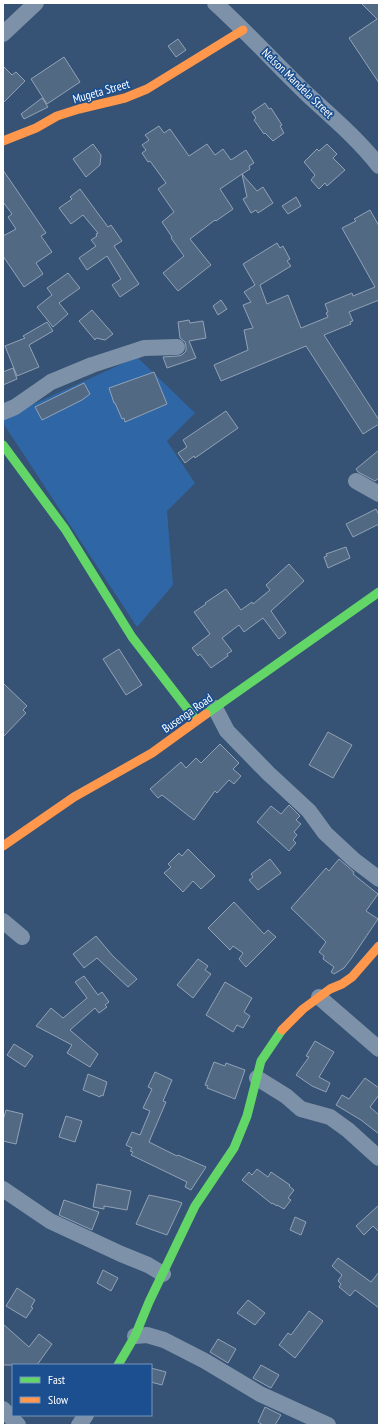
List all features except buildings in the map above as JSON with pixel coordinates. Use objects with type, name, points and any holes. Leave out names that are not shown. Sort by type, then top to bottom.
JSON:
[{"type":"street","points":[[3,34],[36,3]]},
{"type":"street","name":"Nelson Mandela Street","points":[[215,3],[357,140],[379,166]]},
{"type":"street","name":"Mugeta Street","points":[[3,141],[36,128],[57,116],[78,109],[125,98],[147,89],[243,30]]},
{"type":"street","points":[[3,412],[15,407],[51,382],[92,365],[144,348],[177,347]]},
{"type":"street","points":[[3,445],[65,529],[132,637],[196,720]]},
{"type":"street","points":[[356,481],[379,494]]},
{"type":"street","name":"Busenga Road","points":[[3,846],[74,797],[152,753],[196,720],[379,592]]},
{"type":"street","points":[[215,708],[227,731],[268,773],[309,811],[325,833],[354,860],[379,879]]},
{"type":"street","points":[[3,921],[22,937]]},
{"type":"street","points":[[119,1364],[135,1336],[195,1206],[234,1148],[239,1138],[247,1116],[261,1062],[286,1025],[303,1009],[330,989],[342,984],[352,977],[379,946]]},
{"type":"street","points":[[319,997],[379,1049]]},
{"type":"street","points":[[257,1078],[286,1096],[301,1109],[330,1117],[348,1130],[379,1158]]},
{"type":"street","points":[[3,1189],[50,1221],[148,1265],[163,1274]]},
{"type":"street","points":[[135,1336],[147,1335],[164,1340],[205,1361],[260,1394],[328,1425]]},
{"type":"street","points":[[3,1409],[18,1425]]},
{"type":"street","points":[[79,1425],[85,1416]]},
{"type":"shaded area","points":[[137,357],[195,413],[167,441],[195,483],[167,511],[173,585],[137,627],[3,423],[3,418]]},
{"type":"traffic: fast","points":[[3,445],[65,529],[132,637],[196,720]]},
{"type":"traffic: fast","points":[[206,714],[379,592]]},
{"type":"traffic: fast","points":[[119,1364],[135,1336],[149,1302],[195,1206],[234,1148],[247,1116],[261,1061],[282,1030]]},
{"type":"traffic: slow","points":[[3,141],[36,128],[57,116],[125,98],[147,89],[243,30]]},
{"type":"traffic: slow","points":[[3,846],[74,797],[152,753],[206,714]]},
{"type":"traffic: slow","points":[[282,1030],[303,1009],[330,989],[342,984],[352,977],[379,946]]}]
